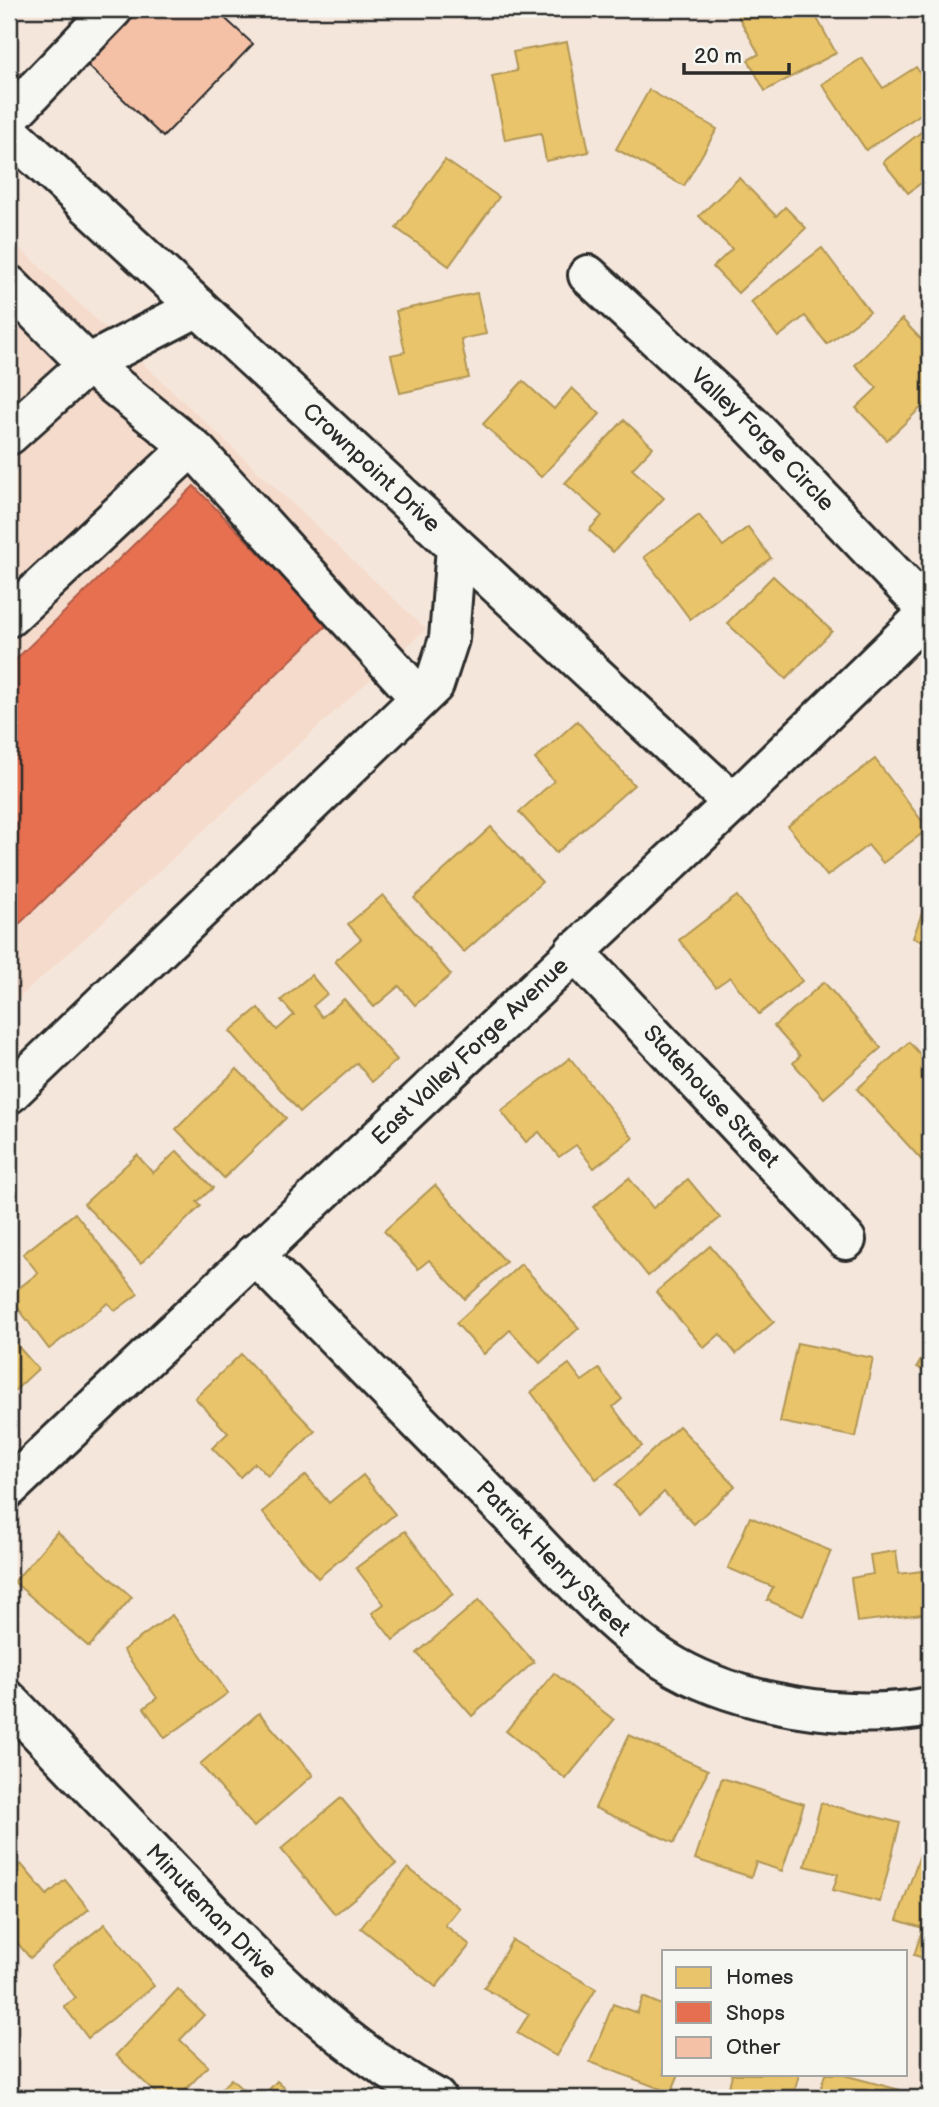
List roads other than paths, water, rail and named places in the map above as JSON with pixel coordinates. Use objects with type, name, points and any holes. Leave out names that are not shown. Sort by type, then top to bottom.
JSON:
[{"type":"street","points":[[9,117],[113,9]]},
{"type":"street","name":"Crownpoint Drive","points":[[9,132],[733,803]]},
{"type":"street","name":"Valley Forge Circle","points":[[589,275],[751,425],[926,625]]},
{"type":"street","points":[[9,285],[88,364],[191,447],[420,698]]},
{"type":"street","points":[[9,435],[88,364],[198,307]]},
{"type":"street","points":[[9,618],[191,447]]},
{"type":"street","points":[[9,1094],[434,685],[449,639],[456,547]]},
{"type":"street","name":"East Valley Forge Avenue","points":[[9,1488],[574,951],[926,625]]},
{"type":"street","name":"Statehouse Street","points":[[574,951],[846,1240]]},
{"type":"street","name":"Patrick Henry Street","points":[[254,1254],[580,1586],[664,1659],[706,1681],[749,1696],[805,1707],[883,1713],[930,1707]]},
{"type":"street","name":"Minuteman Drive","points":[[9,1702],[283,1987],[342,2038],[406,2082],[436,2098]]}]
